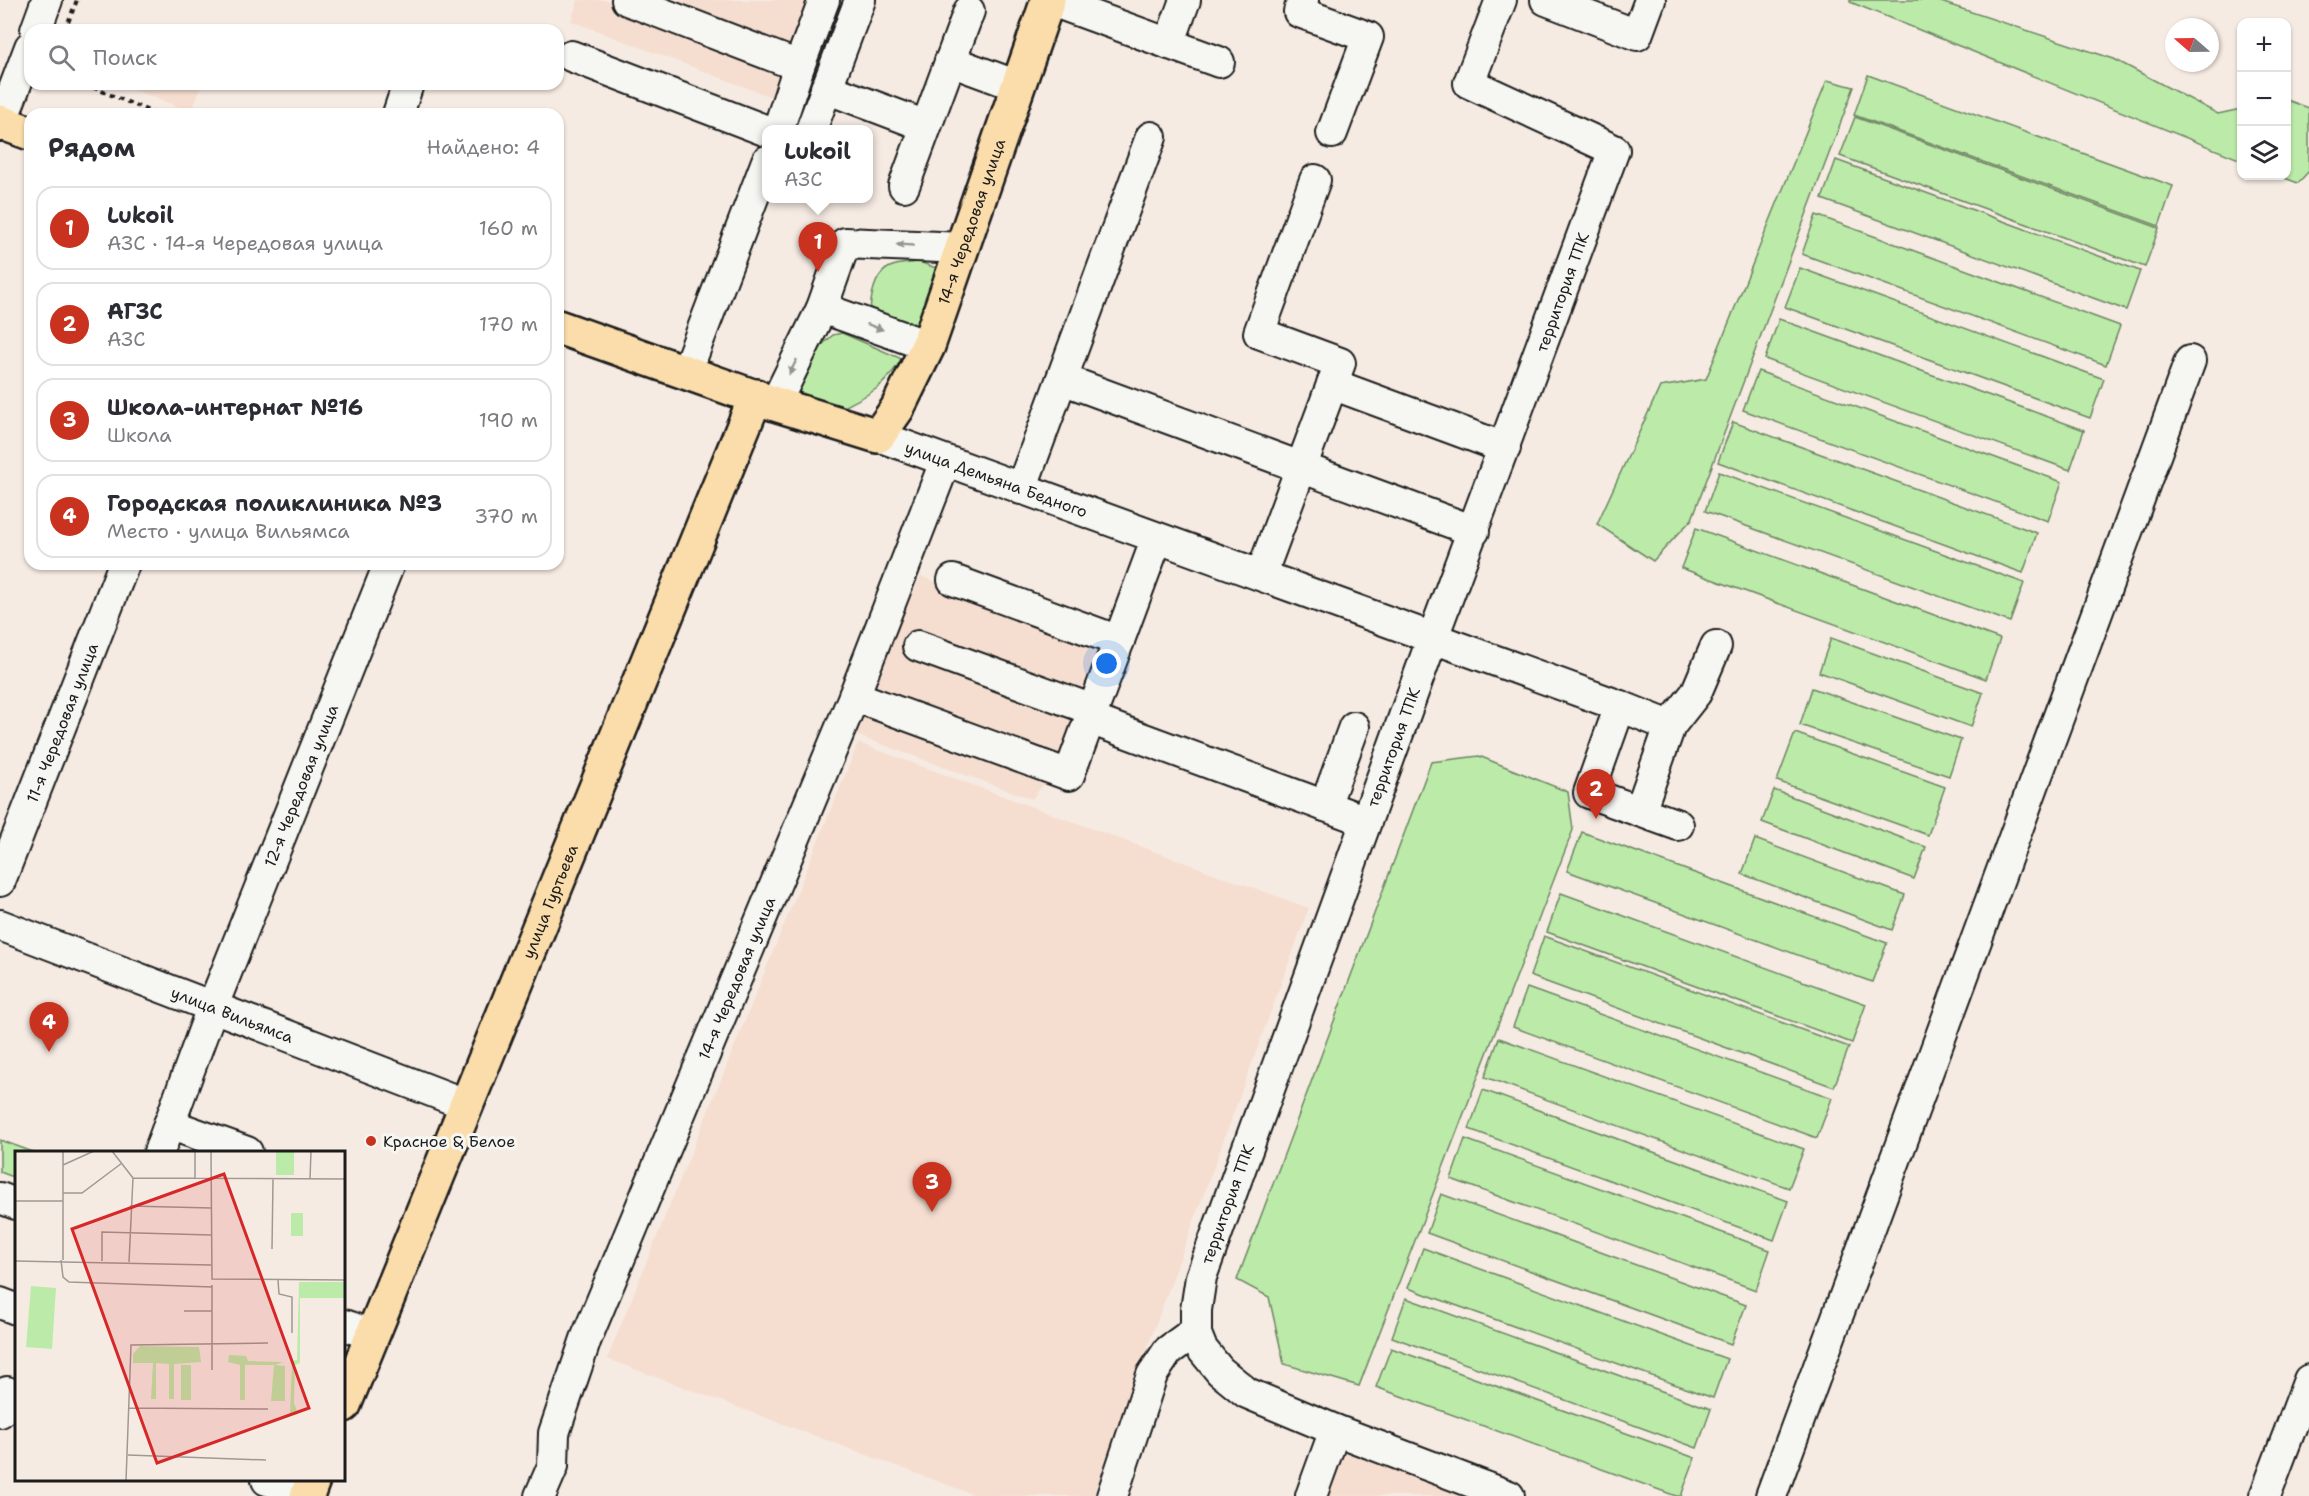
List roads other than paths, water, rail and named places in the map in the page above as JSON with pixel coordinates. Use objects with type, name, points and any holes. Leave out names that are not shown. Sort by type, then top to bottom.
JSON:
[{"type":"main road","name":"14-я Чередовая улица","points":[[878,436],[897,409],[928,346],[1049,0]]},
{"type":"main road","name":"улица Демьяна Бедного","points":[[564,329],[765,400],[878,436]]},
{"type":"main road","name":"улица Гуртьева","points":[[345,1400],[358,1330],[465,1104],[765,400]]},
{"type":"street","points":[[38,24],[47,0]]},
{"type":"street","points":[[627,0],[799,66]]},
{"type":"street","points":[[812,125],[860,0]]},
{"type":"street","points":[[1049,0],[1219,62]]},
{"type":"street","points":[[1169,44],[1185,0]]},
{"type":"street","points":[[1303,0],[1299,12],[1368,37],[1332,133]]},
{"type":"street","name":"территория ТПК","points":[[1199,1342],[1196,1310],[1201,1277],[1433,637],[1614,150],[1469,83],[1501,0]]},
{"type":"street","points":[[1546,0],[1637,35],[1650,0]]},
{"type":"street","points":[[779,125],[821,1]]},
{"type":"street","points":[[904,186],[969,11]]},
{"type":"street","points":[[571,56],[762,129]]},
{"type":"street","points":[[8,126],[17,60]]},
{"type":"street","points":[[950,61],[1018,86]]},
{"type":"street","points":[[826,88],[869,118],[926,126]]},
{"type":"street","points":[[400,108],[406,90]]},
{"type":"street","points":[[1021,489],[1151,137]]},
{"type":"street","points":[[686,373],[762,174]]},
{"type":"street","points":[[1261,575],[1340,363],[1259,333],[1316,180]]},
{"type":"street","points":[[765,400],[822,308],[845,243],[963,248]]},
{"type":"street","points":[[822,308],[928,346]]},
{"type":"street","points":[[1771,1496],[2190,361]]},
{"type":"street","points":[[1062,379],[1473,531]]},
{"type":"street","points":[[1332,384],[1505,448]]},
{"type":"street","name":"улица Демьяна Бедного","points":[[878,436],[1620,705],[1670,726]]},
{"type":"street","name":"14-я Чередовая улица","points":[[540,1496],[552,1466],[554,1433],[586,1339],[854,696],[945,462]]},
{"type":"street","points":[[854,696],[1069,775],[1156,538]]},
{"type":"street","name":"11-я Чередовая улица","points":[[0,881],[122,570]]},
{"type":"street","name":"12-я Чередовая улица","points":[[159,1151],[212,1008],[387,570]]},
{"type":"street","points":[[953,580],[1119,641]]},
{"type":"street","points":[[918,646],[1366,821]]},
{"type":"street","points":[[1640,812],[1670,726],[1696,693],[1716,646]]},
{"type":"street","points":[[1620,705],[1589,793],[1678,825]]},
{"type":"street","points":[[1325,806],[1354,727]]},
{"type":"street","name":"улица Вильямса","points":[[0,926],[465,1104]]},
{"type":"street","points":[[169,1124],[244,1151]]},
{"type":"street","points":[[0,1198],[15,1204]]},
{"type":"street","points":[[0,1303],[15,1309]]},
{"type":"street","points":[[1112,1496],[1152,1375],[1168,1351],[1187,1337],[1199,1342],[1220,1371],[1247,1393],[1335,1430],[1509,1496]]},
{"type":"street","points":[[2265,1496],[2309,1380]]},
{"type":"street","points":[[1311,1496],[1335,1430]]},
{"type":"street","points":[[275,1481],[309,1490]]},
{"type":"place","name":"Lukoil","points":[[818,272]]},
{"type":"place","name":"АГЗС","points":[[1596,819]]},
{"type":"place","name":"Городская поликлиника №3","points":[[49,1052]]},
{"type":"place","name":"Красное & Белое","points":[[371,1141]]},
{"type":"place","name":"Школа-интернат №16","points":[[932,1212]]}]
